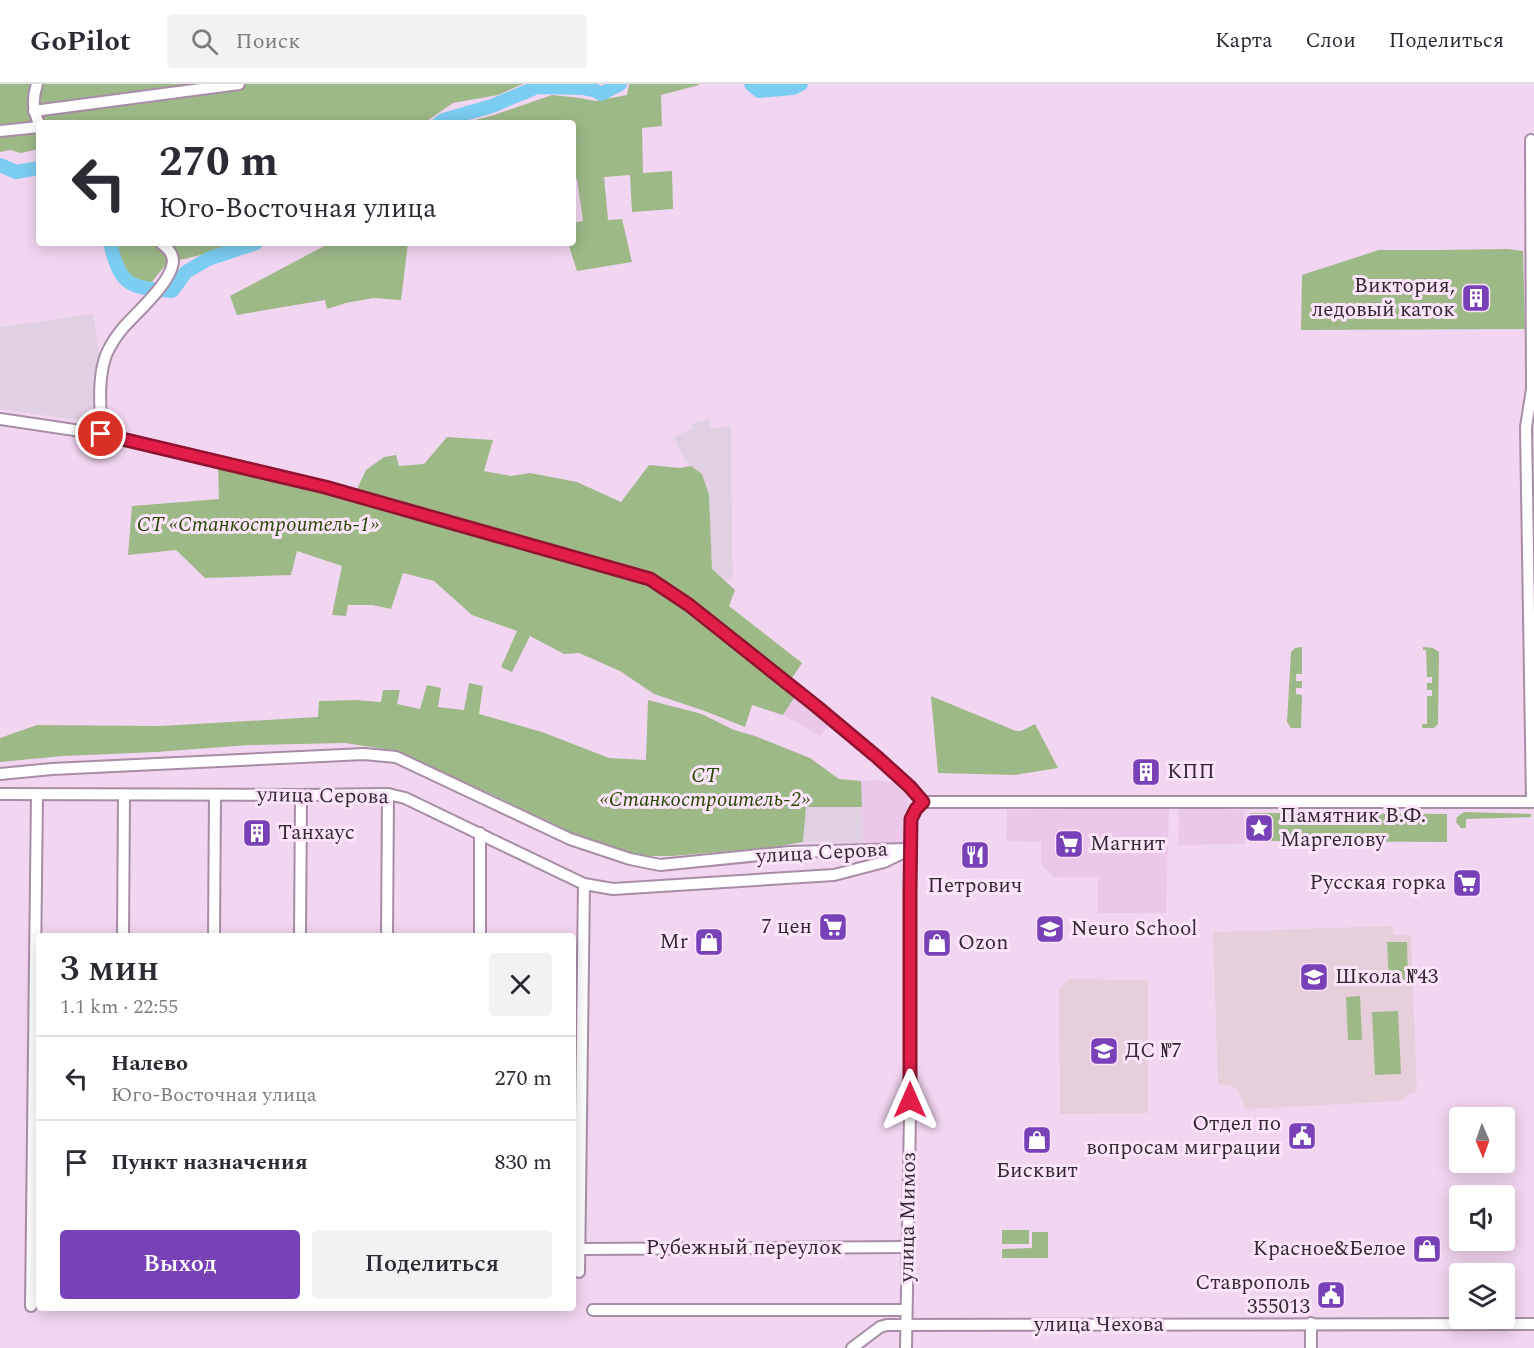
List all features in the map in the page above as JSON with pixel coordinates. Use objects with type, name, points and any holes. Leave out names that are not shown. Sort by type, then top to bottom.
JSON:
[{"type":"street","points":[[37,84],[33,102],[37,120]]},
{"type":"street","points":[[34,111],[239,84]]},
{"type":"street","points":[[0,130],[36,126]]},
{"type":"street","points":[[0,419],[101,434],[325,487],[650,579],[689,605],[816,706],[902,780],[923,802],[1533,802],[1526,428],[1532,389],[1531,140]]},
{"type":"street","points":[[101,434],[100,380],[106,356],[121,330],[162,285],[170,272],[173,261],[171,253],[164,246]]},
{"type":"street","name":"улица Серова","points":[[0,774],[52,769],[364,754],[396,757],[570,839],[630,860],[660,865],[790,852],[911,849]]},
{"type":"street","name":"улица Серова","points":[[0,794],[388,794],[405,798],[584,884],[613,889],[834,875],[884,862],[911,849]]},
{"type":"street","points":[[387,933],[388,794]]},
{"type":"street","points":[[31,1306],[37,795]]},
{"type":"street","points":[[123,933],[124,795]]},
{"type":"street","points":[[214,933],[215,795]]},
{"type":"street","points":[[300,933],[302,795]]},
{"type":"street","name":"улица Мимоз","points":[[906,1348],[911,819],[923,802]]},
{"type":"street","points":[[480,833],[480,933]]},
{"type":"street","points":[[579,1272],[584,884]]},
{"type":"street","name":"Рубежный переулок","points":[[579,1249],[908,1248]]},
{"type":"street","points":[[593,1310],[906,1310]]},
{"type":"street","points":[[1311,1323],[1311,1348]]},
{"type":"street","name":"улица Чехова","points":[[852,1348],[880,1327],[887,1325],[1534,1324]]},
{"type":"shaded area","points":[[93,314],[99,352],[90,422],[0,409],[0,327]]},
{"type":"shaded area","points":[[709,419],[711,429],[731,426],[733,575],[726,581],[712,569],[709,495],[702,474],[683,457],[674,437],[693,428],[691,424]]},
{"type":"shaded area","points":[[796,695],[832,722],[820,736],[783,715]]},
{"type":"shaded area","points":[[879,780],[904,785],[908,792],[905,844],[863,843],[861,781]]},
{"type":"shaded area","points":[[806,806],[862,807],[863,843],[803,842]]},
{"type":"shaded area","points":[[1169,809],[1166,913],[1098,913],[1098,878],[1054,877],[1041,864],[1041,842],[1006,841],[1007,810]]},
{"type":"shaded area","points":[[1179,809],[1244,810],[1245,844],[1178,845]]},
{"type":"shaded area","name":"Школа №43","points":[[1393,926],[1394,935],[1411,935],[1417,1091],[1400,1101],[1245,1109],[1237,1088],[1218,1084],[1213,932]]},
{"type":"shaded area","name":"ДС №7","points":[[1069,979],[1148,980],[1148,1113],[1060,1114],[1059,990]]},
{"type":"green space","points":[[0,84],[523,84],[498,95],[453,103],[428,120],[36,120],[36,150],[21,153],[10,150],[0,152]]},
{"type":"green space","points":[[629,84],[699,84],[661,95],[662,126],[642,128],[643,173],[672,171],[673,209],[632,212],[630,175],[604,177],[608,220],[622,219],[632,262],[577,271],[569,246],[576,246],[576,222],[583,221],[576,179],[576,120],[475,120],[552,95],[595,101],[627,95]]},
{"type":"green space","points":[[114,246],[226,246],[205,254],[167,263],[151,283],[132,278],[120,261]]},
{"type":"green space","points":[[324,246],[408,246],[401,300],[373,298],[327,309],[325,300],[237,315],[230,296]]},
{"type":"green space","points":[[1508,249],[1523,251],[1525,329],[1301,330],[1302,275],[1379,250]]},
{"type":"green space","name":"СТ «Станкостроитель-1»","points":[[447,437],[493,440],[484,471],[511,476],[530,473],[577,482],[621,502],[649,465],[680,468],[691,466],[702,474],[709,495],[712,569],[735,590],[729,606],[802,663],[792,678],[673,589],[357,489],[366,470],[384,457],[396,455],[399,466],[424,464]]},
{"type":"green space","name":"СТ «Станкостроитель-1»","points":[[218,467],[326,492],[645,585],[661,593],[697,619],[796,695],[783,715],[752,705],[745,727],[654,694],[620,671],[579,653],[564,654],[530,636],[512,672],[501,667],[517,631],[472,615],[434,581],[403,573],[391,609],[372,605],[348,605],[346,616],[332,615],[342,566],[297,551],[291,575],[205,578],[176,550],[128,555],[132,506],[219,499]]},
{"type":"green space","points":[[1302,647],[1302,674],[1296,674],[1296,681],[1302,681],[1302,688],[1296,688],[1296,694],[1302,695],[1301,728],[1291,728],[1287,722],[1291,652],[1295,648]]},
{"type":"green space","points":[[1423,647],[1433,648],[1439,652],[1438,724],[1434,728],[1422,728],[1422,724],[1427,724],[1427,696],[1432,696],[1432,690],[1427,690],[1427,683],[1432,683],[1432,677],[1427,677],[1426,650],[1423,650]]},
{"type":"green space","name":"СТ «Станкостроитель-2»","points":[[469,683],[483,686],[479,714],[542,732],[609,758],[646,760],[648,700],[702,714],[734,730],[810,758],[839,779],[861,781],[862,807],[806,807],[803,842],[768,848],[672,856],[639,856],[578,836],[489,793],[391,750],[345,743],[249,745],[0,762],[0,738],[37,725],[160,726],[318,717],[319,701],[381,702],[383,690],[400,690],[397,704],[420,709],[427,685],[441,688],[438,707],[464,710]]},
{"type":"green space","points":[[931,696],[1016,731],[1035,724],[1058,768],[1015,775],[938,773]]},
{"type":"green space","points":[[1464,812],[1531,814],[1531,817],[1466,819],[1466,828],[1461,828],[1456,822],[1457,817]]},
{"type":"green space","points":[[1250,813],[1447,814],[1447,842],[1249,841]]},
{"type":"green space","points":[[1387,942],[1407,942],[1408,981],[1389,982]]},
{"type":"green space","points":[[1360,996],[1362,1040],[1348,1040],[1346,997]]},
{"type":"green space","points":[[1398,1011],[1401,1074],[1375,1075],[1372,1012]]},
{"type":"green space","points":[[1002,1230],[1029,1230],[1029,1244],[1002,1244]]},
{"type":"green space","points":[[1032,1232],[1048,1232],[1048,1258],[1002,1258],[1002,1249],[1032,1248]]},
{"type":"waterway","points":[[443,120],[492,106],[537,87],[583,88],[601,94],[620,84]]},
{"type":"waterway","points":[[751,84],[759,91],[793,88],[801,84]]},
{"type":"waterway","points":[[0,165],[16,172],[36,169]]},
{"type":"waterway","points":[[111,246],[118,268],[129,282],[136,286],[172,291],[186,272],[208,259],[247,246]]},
{"type":"place","name":"Виктория, ледовый каток","points":[[1476,298]]},
{"type":"place","name":"КПП","points":[[1146,772]]},
{"type":"place","name":"Памятник В.Ф. Маргелову","points":[[1259,828]]},
{"type":"place","name":"Танхаус","points":[[257,833]]},
{"type":"place","name":"Магнит","points":[[1069,844]]},
{"type":"place","name":"Петрович","points":[[975,855]]},
{"type":"place","name":"Русская горка","points":[[1467,883]]},
{"type":"place","name":"7 цен","points":[[833,927]]},
{"type":"place","name":"Neuro School","points":[[1050,929]]},
{"type":"place","name":"Mr","points":[[709,942]]},
{"type":"place","name":"Ozon","points":[[937,943]]},
{"type":"place","name":"Школа №43","points":[[1314,977]]},
{"type":"place","name":"ДС №7","points":[[1104,1051]]},
{"type":"place","name":"Отдел по вопросам миграции","points":[[1302,1136]]},
{"type":"place","name":"Бисквит","points":[[1037,1140]]},
{"type":"place","name":"Красное&Белое","points":[[1427,1249]]},
{"type":"place","name":"Ставрополь 355013","points":[[1331,1295]]},
{"type":"route","points":[[101,434],[325,487],[650,579],[689,605],[816,706],[877,757],[923,802],[911,819],[910,1100]]}]
